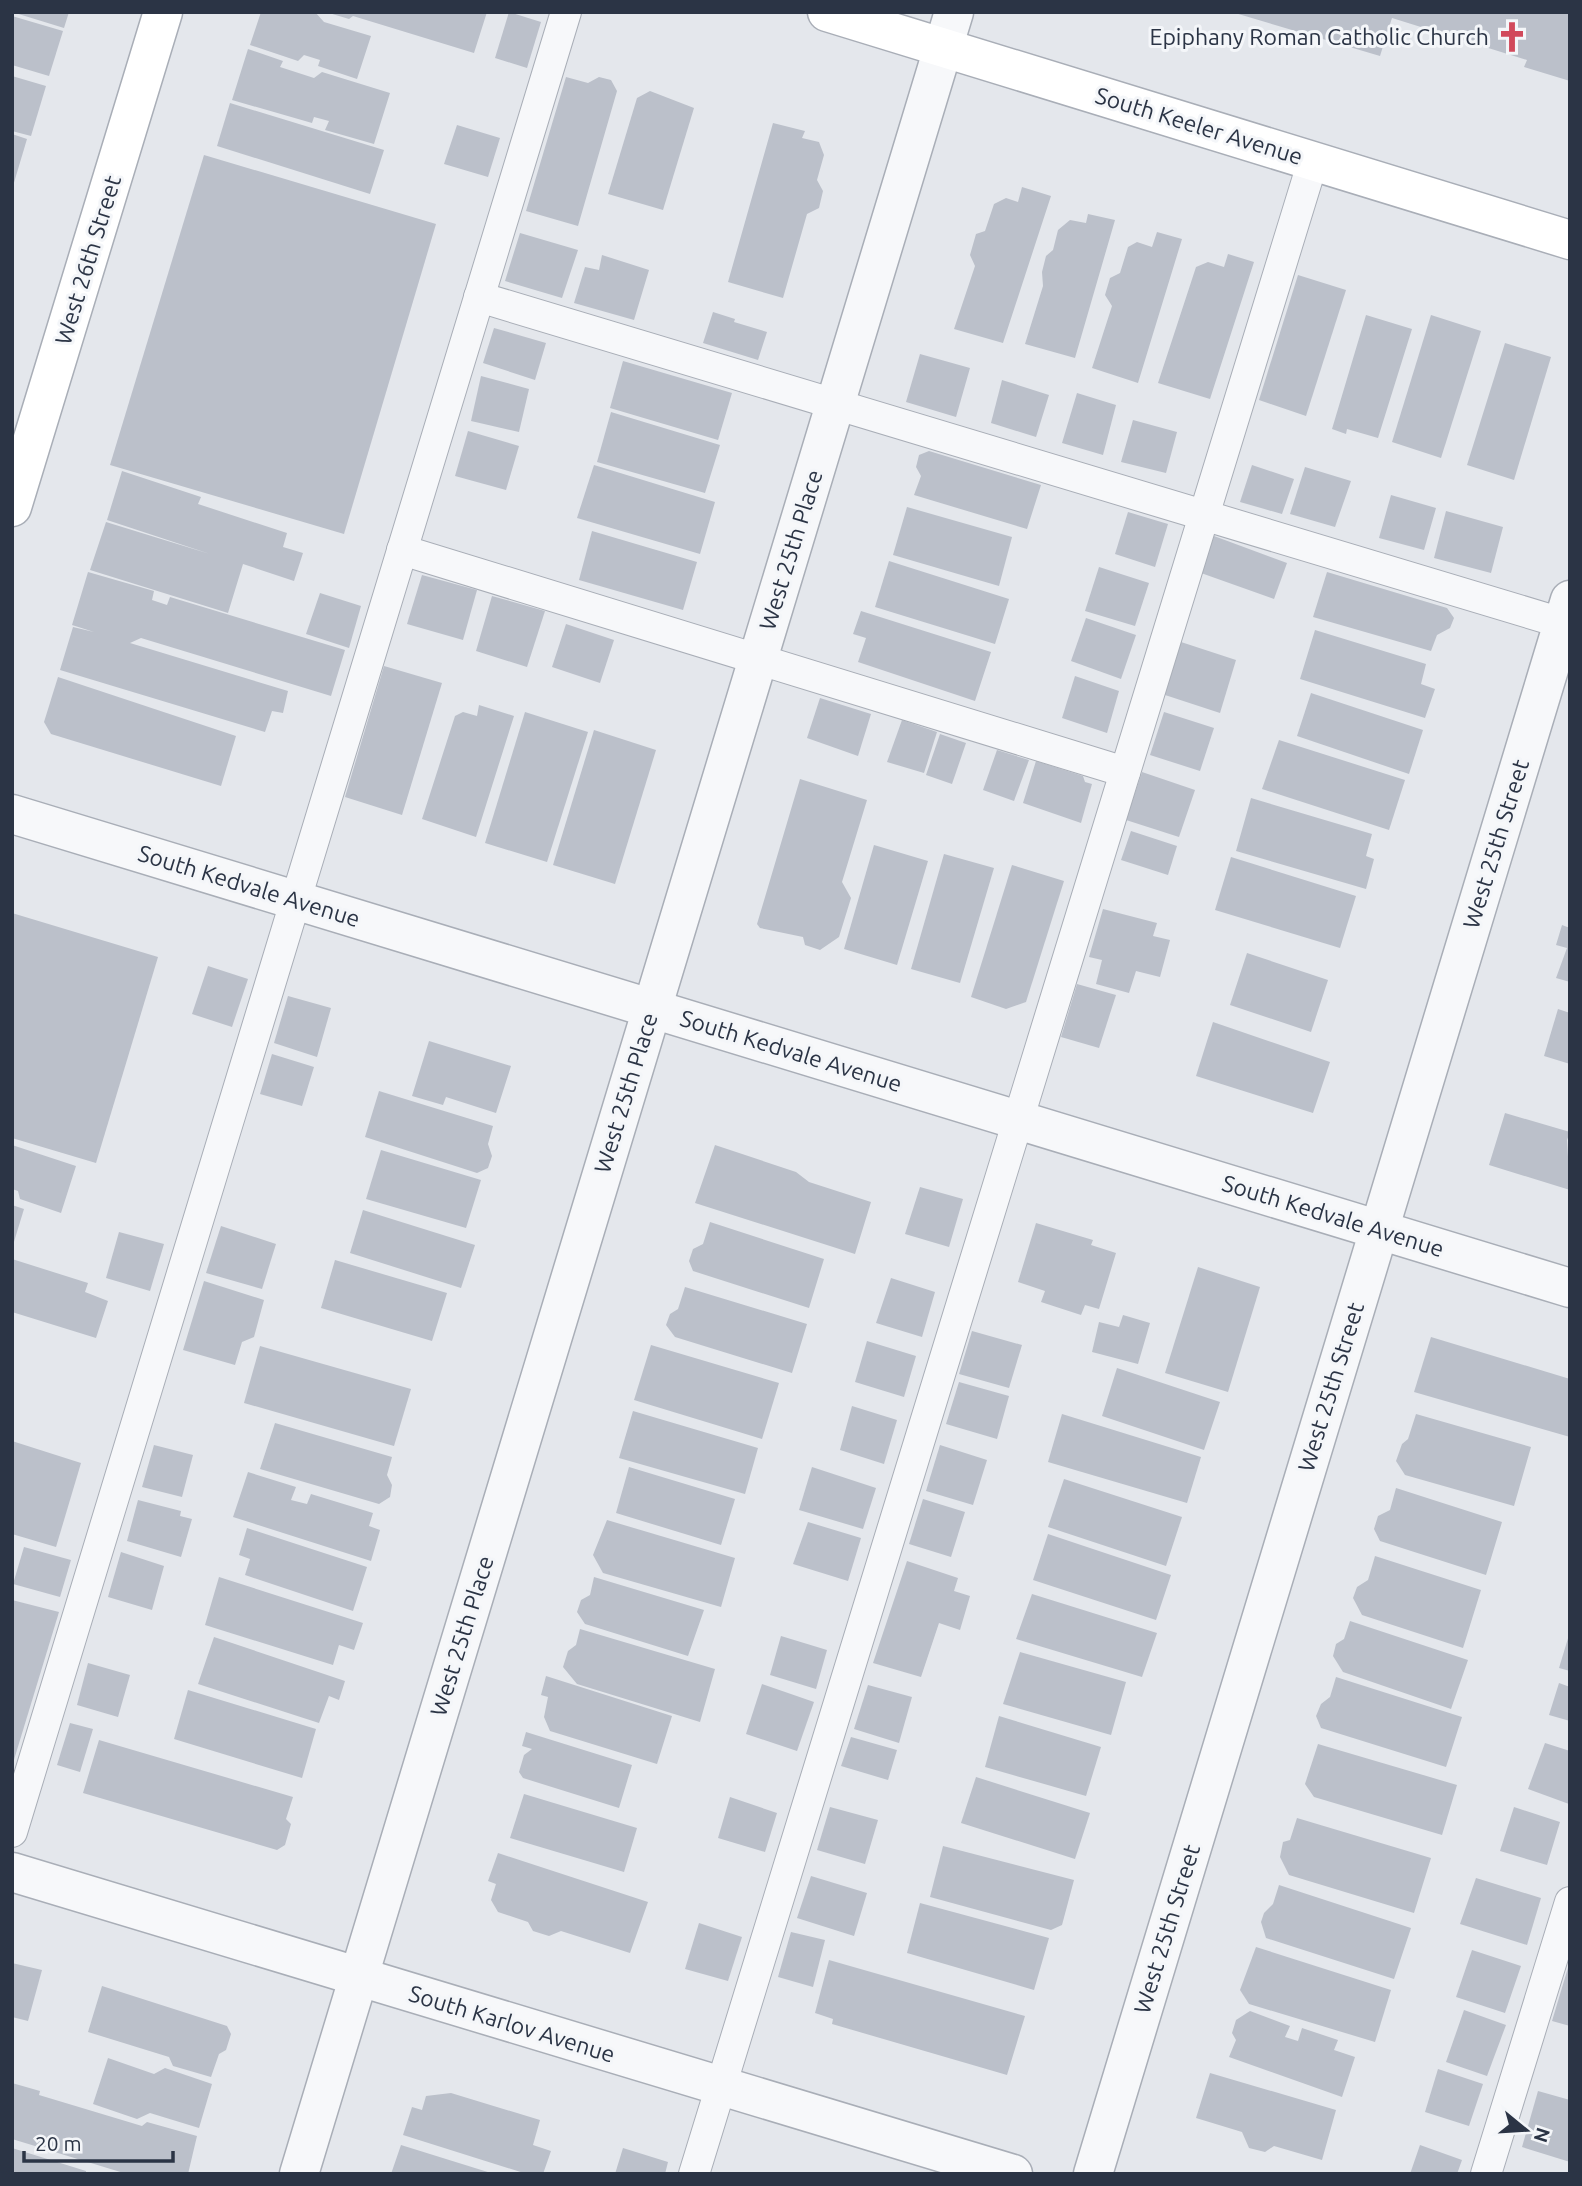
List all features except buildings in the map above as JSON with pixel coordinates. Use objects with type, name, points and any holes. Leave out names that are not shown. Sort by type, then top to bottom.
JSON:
[{"type":"street","name":"West 26th Street","points":[[12,507],[163,12]]},
{"type":"street","name":"South Keeler Avenue","points":[[827,12],[948,29],[1313,161],[1570,240]]},
{"type":"street","name":"West 25th Place","points":[[299,2174],[948,29]]},
{"type":"street","name":"West 25th Street","points":[[1093,2174],[1566,612]]},
{"type":"street","name":"South Kedvale Avenue","points":[[12,814],[1570,1288]]},
{"type":"street","name":"South Karlov Avenue","points":[[12,1872],[1013,2174]]},
{"type":"lane","points":[[12,1832],[566,12]]},
{"type":"lane","points":[[694,2174],[1313,161]]},
{"type":"lane","points":[[479,298],[1204,516],[1566,612]]},
{"type":"lane","points":[[402,550],[1125,772]]},
{"type":"lane","points":[[1486,2174],[1570,1902]]},
{"type":"place","name":"Epiphany Roman Catholic Church","points":[[1512,37]]}]
